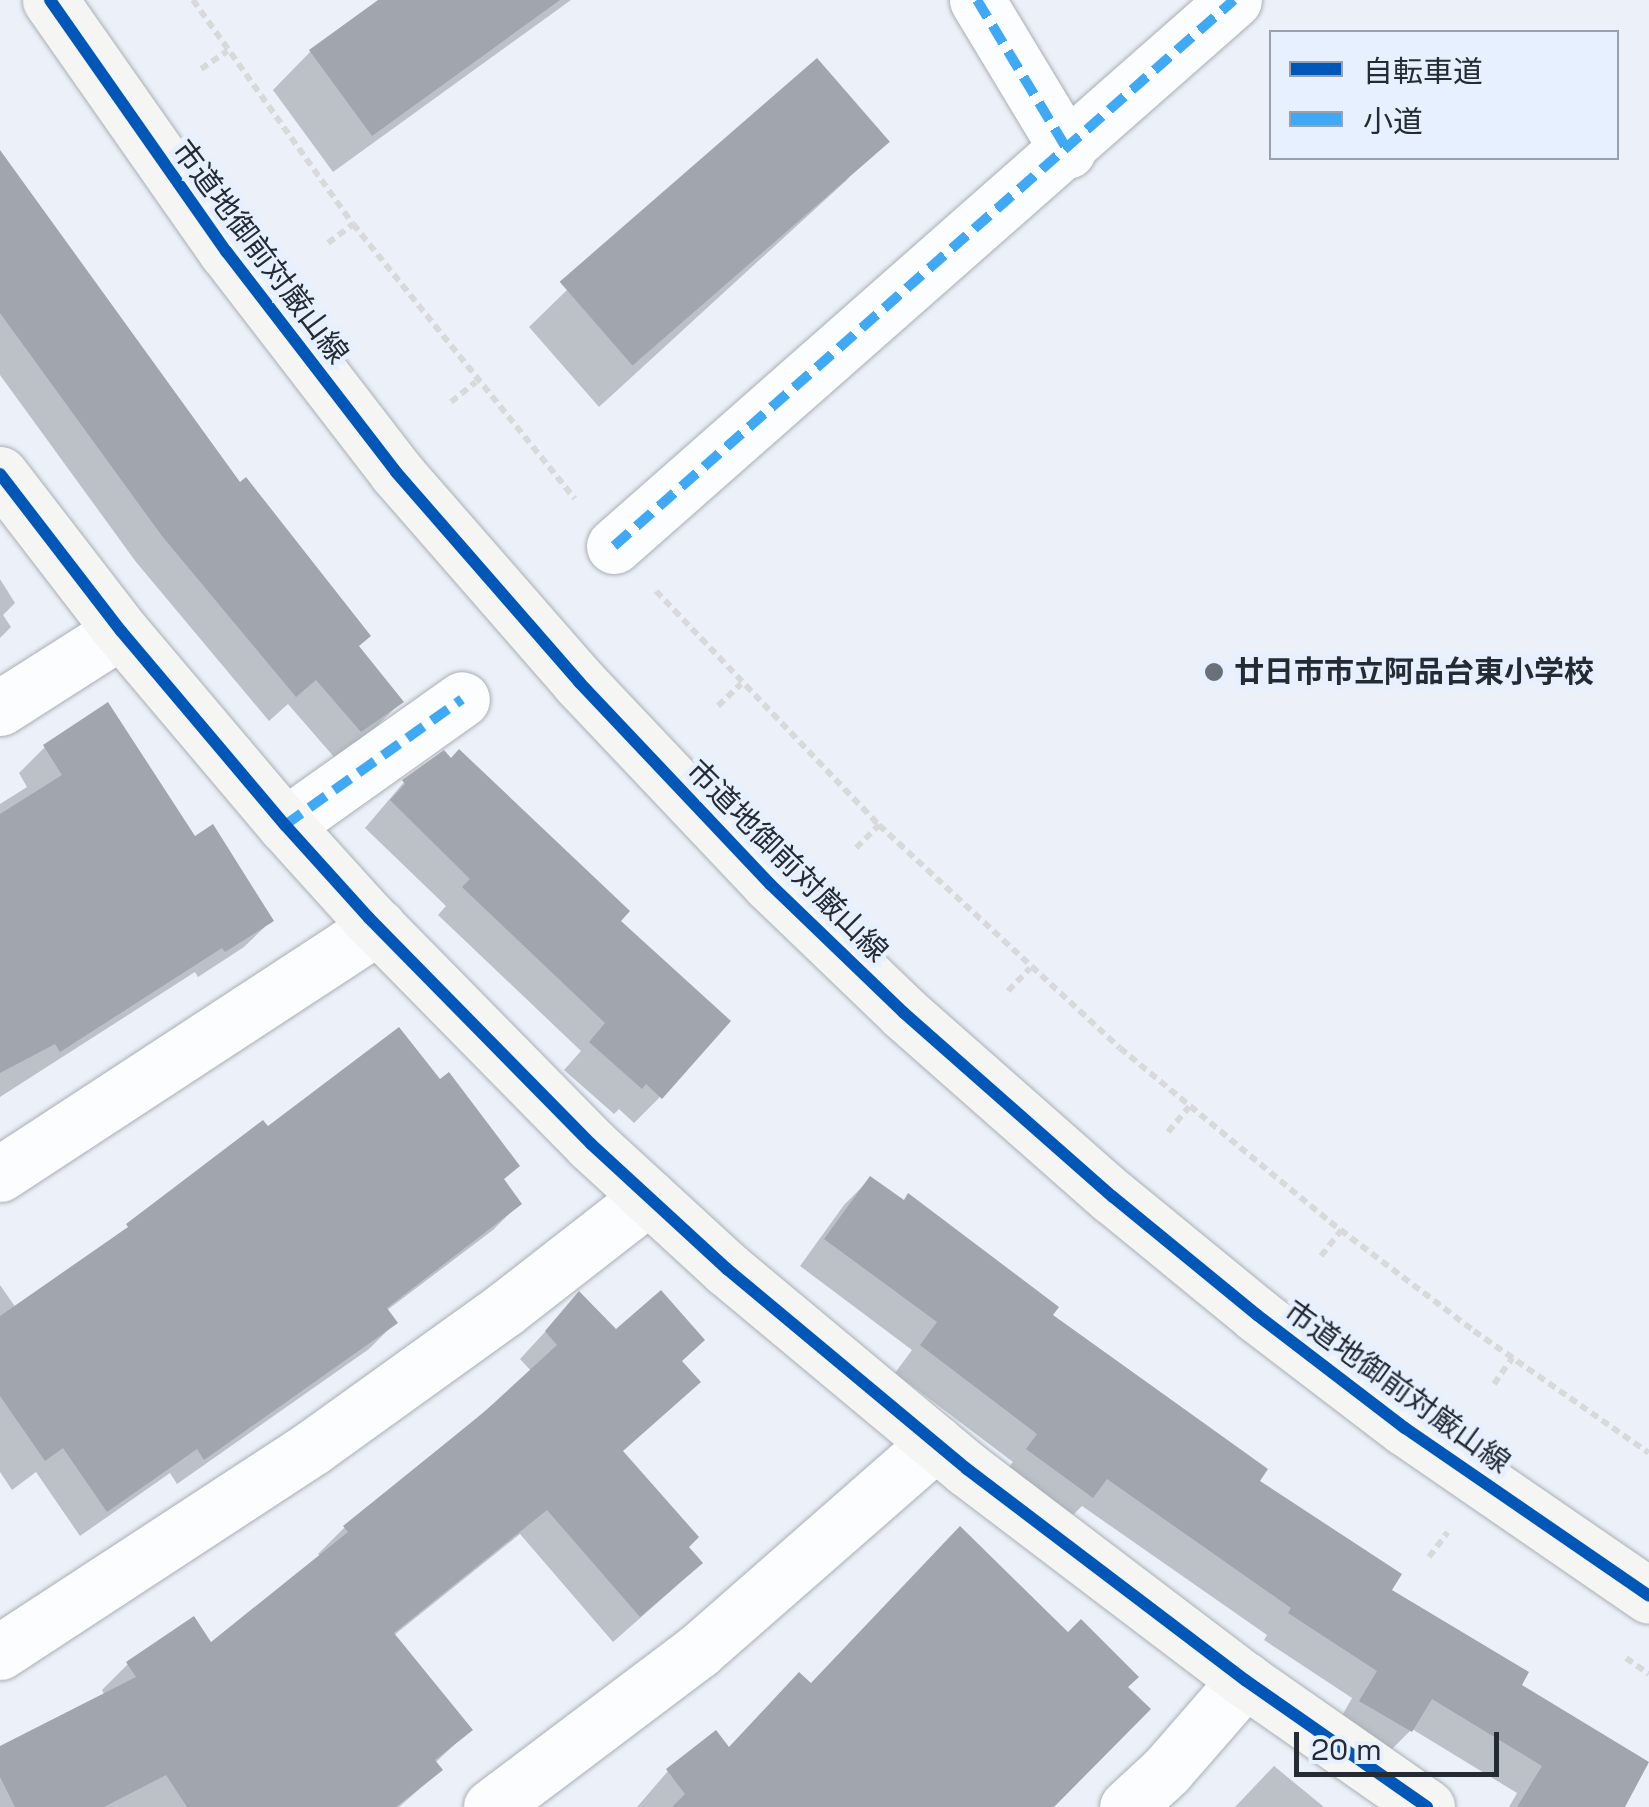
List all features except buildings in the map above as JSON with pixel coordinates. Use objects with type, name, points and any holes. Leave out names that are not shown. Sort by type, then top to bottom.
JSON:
[{"type":"street","name":"市道地御前対厳山線","points":[[50,0],[204,221],[396,472],[579,682],[770,884],[904,1013],[1113,1197],[1242,1303],[1405,1428],[1649,1596]]},
{"type":"street","points":[[977,0],[1068,151]]},
{"type":"street","points":[[614,546],[1068,151],[1234,0]]},
{"type":"street","points":[[0,474],[121,631],[285,826],[548,1103],[648,1198],[936,1443],[1245,1680],[1427,1807]]},
{"type":"street","points":[[0,708],[121,631]]},
{"type":"street","points":[[285,826],[462,699]]},
{"type":"street","points":[[0,1174],[378,927]]},
{"type":"street","points":[[0,1652],[329,1436],[505,1309],[648,1198]]},
{"type":"street","points":[[491,1807],[698,1651],[936,1443]]},
{"type":"street","points":[[1127,1807],[1166,1771],[1245,1680]]},
{"type":"path","points":[[194,0],[353,224],[476,382],[614,546],[879,825],[1030,968],[1189,1107],[1341,1230],[1649,1454]]},
{"type":"path","points":[[201,69],[228,51]]},
{"type":"path","points":[[328,243],[353,224]]},
{"type":"path","points":[[451,402],[476,382]]},
{"type":"path","points":[[718,706],[741,684]]},
{"type":"path","points":[[856,848],[879,825]]},
{"type":"path","points":[[1008,991],[1030,968]]},
{"type":"path","points":[[1168,1132],[1189,1107]]},
{"type":"path","points":[[1321,1256],[1341,1230]]},
{"type":"path","points":[[1494,1384],[1512,1358]]},
{"type":"path","points":[[1429,1557],[1448,1532]]},
{"type":"marked path","points":[[977,0],[1068,151]]},
{"type":"marked path","points":[[614,546],[1234,0]]},
{"type":"marked path","points":[[285,825],[462,699]]},
{"type":"cycle path","points":[[50,0],[226,251],[396,472],[579,682],[770,884],[904,1013],[1113,1197],[1257,1315],[1405,1428],[1649,1596]]},
{"type":"cycle path","points":[[0,474],[121,631],[285,825],[369,918],[591,1144],[727,1269],[967,1469],[1245,1680],[1427,1807]]},
{"type":"place","name":"廿日市市立阿品台東小学校","points":[[1214,672]]}]
